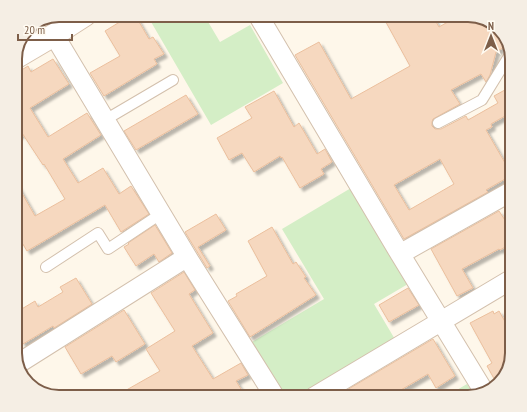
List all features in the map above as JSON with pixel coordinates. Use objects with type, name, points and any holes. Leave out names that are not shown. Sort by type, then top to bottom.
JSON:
[{"type":"street","points":[[22,54],[74,22]]},
{"type":"street","points":[[262,22],[481,387]]},
{"type":"street","points":[[54,35],[187,256],[270,390]]},
{"type":"street","points":[[400,254],[505,195]]},
{"type":"street","points":[[23,361],[187,256]]},
{"type":"street","points":[[326,390],[505,283]]},
{"type":"lane","points":[[438,123],[482,100],[505,63]]},
{"type":"lane","points":[[105,120],[173,80]]},
{"type":"lane","points":[[46,267],[98,233],[108,249],[162,213]]},
{"type":"green space","points":[[151,22],[208,22],[220,42],[250,25],[283,83],[211,125]]},
{"type":"green space","points":[[351,188],[408,284],[374,304],[396,341],[315,390],[281,390],[252,342],[324,299],[282,229]]},
{"type":"green space","points":[[467,384],[471,390],[468,390],[457,390]]},
{"type":"building","points":[[120,22],[139,22],[149,39],[153,37],[164,54],[154,59],[157,64],[104,96],[90,73],[120,56],[105,31]]},
{"type":"building","points":[[386,22],[436,22],[439,27],[448,22],[473,22],[487,27],[497,36],[503,48],[496,52],[490,75],[486,82],[481,74],[451,90],[460,104],[433,119],[432,126],[435,129],[441,129],[466,116],[468,120],[498,103],[494,96],[505,90],[505,116],[491,124],[492,127],[486,130],[505,163],[505,179],[486,190],[488,192],[404,239],[295,55],[319,42],[351,99],[410,66]],"holes":[[[440,159],[454,184],[409,210],[394,185]]]},
{"type":"building","points":[[53,59],[69,84],[30,108],[48,137],[87,113],[101,135],[63,159],[78,183],[103,168],[119,194],[131,186],[149,214],[121,232],[105,205],[27,251],[22,243],[22,193],[35,216],[65,199],[44,164],[43,165],[22,133],[22,70],[28,66],[31,72]]},
{"type":"building","points":[[274,91],[294,127],[299,123],[317,154],[325,149],[332,162],[321,169],[324,174],[300,188],[282,157],[281,158],[280,156],[254,172],[242,153],[229,160],[217,138],[252,118],[245,107]]},
{"type":"building","points":[[186,95],[198,114],[136,150],[124,131]]},
{"type":"building","points":[[499,211],[505,220],[505,247],[462,269],[473,288],[457,296],[431,249]]},
{"type":"building","points":[[216,214],[226,230],[198,247],[210,266],[207,268],[185,232]]},
{"type":"building","points":[[155,225],[172,253],[159,262],[154,254],[136,266],[124,247]]},
{"type":"building","points":[[272,227],[293,264],[296,262],[306,277],[304,278],[316,295],[250,337],[228,301],[237,296],[236,294],[267,276],[248,241]]},
{"type":"building","points":[[184,272],[195,290],[189,294],[213,333],[192,346],[213,379],[241,363],[248,375],[236,381],[241,389],[126,390],[160,371],[146,349],[175,331],[151,293]]},
{"type":"building","points":[[76,278],[92,304],[54,328],[53,326],[23,344],[22,309],[35,301],[38,307],[63,292],[60,287]]},
{"type":"building","points":[[408,288],[419,305],[389,322],[379,305]]},
{"type":"building","points":[[124,310],[145,344],[116,362],[112,356],[81,374],[65,347]]},
{"type":"building","points":[[493,311],[494,314],[499,311],[505,322],[505,358],[501,369],[494,379],[487,366],[492,363],[470,323]]},
{"type":"building","points":[[433,339],[455,376],[436,388],[428,374],[401,390],[347,390]]}]
